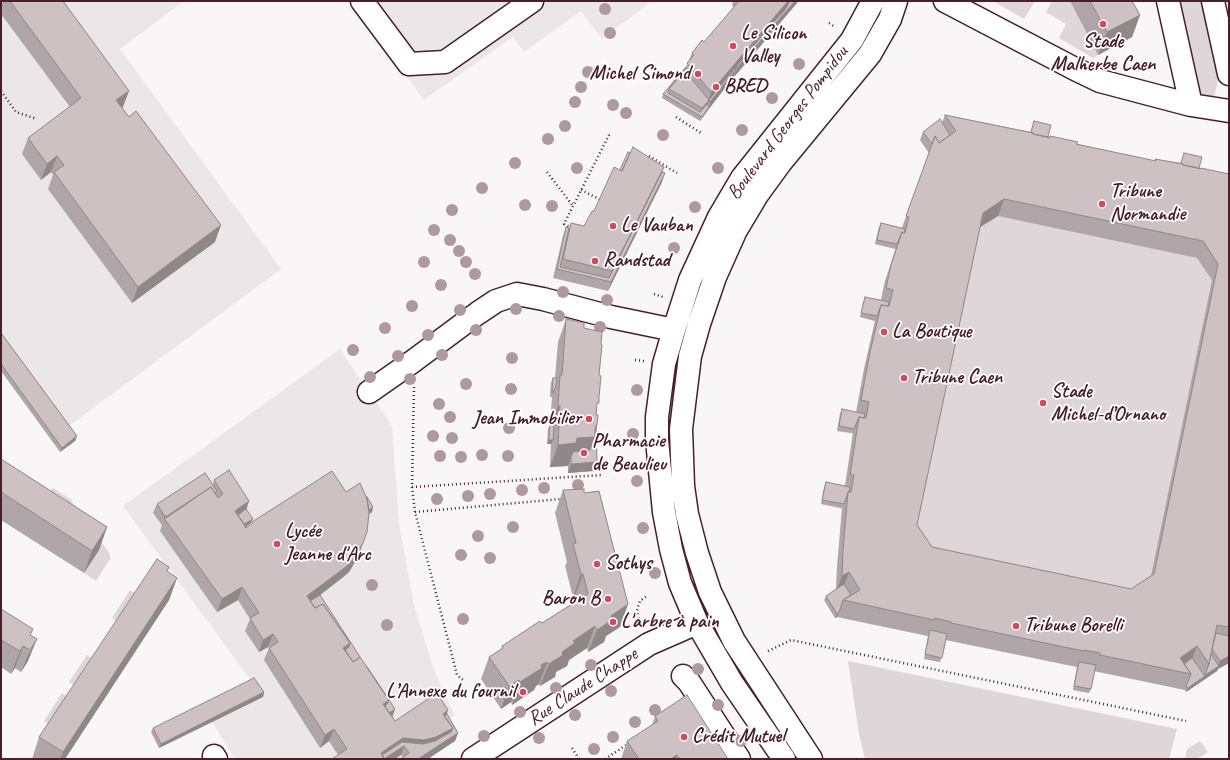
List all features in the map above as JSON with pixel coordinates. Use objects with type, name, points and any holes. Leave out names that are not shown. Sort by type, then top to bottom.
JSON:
[{"type":"street","points":[[362,1],[409,64],[445,62],[532,1]]},
{"type":"street","name":"Boulevard Georges Pompidou","points":[[668,328],[677,275],[689,246],[709,206],[725,179],[765,124],[842,32],[858,1]]},
{"type":"street","name":"Boulevard Georges Pompidou","points":[[784,759],[676,605],[662,564],[654,527],[648,485],[645,418],[649,381],[668,328],[700,255],[729,199],[742,178],[852,40],[874,1]]},
{"type":"street","points":[[811,759],[734,641],[710,592],[697,553],[687,514],[683,486],[681,429],[690,356],[715,277],[736,230],[757,195],[781,162],[870,54],[890,19],[896,1]]},
{"type":"street","points":[[945,1],[1100,81],[1121,88],[1229,111]]},
{"type":"street","points":[[1168,1],[1191,104]]},
{"type":"street","points":[[1213,1],[1229,74]]},
{"type":"street","points":[[369,392],[496,301],[516,294],[611,317],[668,328]]},
{"type":"street","name":"Boulevard Georges Pompidou","points":[[692,626],[722,689],[768,759]]},
{"type":"street","name":"Rue Claude Chappe","points":[[473,759],[649,644],[692,626]]},
{"type":"street","points":[[683,676],[689,682],[739,759]]},
{"type":"path","points":[[829,23],[837,28]]},
{"type":"path","points":[[1,91],[16,112],[37,118]]},
{"type":"path","points":[[676,117],[700,133]]},
{"type":"path","points":[[577,230],[564,224],[610,133]]},
{"type":"path","points":[[649,156],[677,173]]},
{"type":"path","points":[[547,172],[573,206]]},
{"type":"path","points":[[581,190],[601,200]]},
{"type":"path","points":[[654,294],[664,297]]},
{"type":"path","points":[[636,360],[646,361]]},
{"type":"path","points":[[412,362],[414,390],[412,486],[415,512],[457,675],[463,680]]},
{"type":"path","points":[[412,486],[602,475]]},
{"type":"path","points":[[415,512],[564,499]]},
{"type":"path","points":[[640,629],[637,611],[640,601],[648,595]]},
{"type":"path","points":[[768,651],[790,640],[1186,721]]},
{"type":"path","points":[[605,759],[630,743]]},
{"type":"path","points":[[572,748],[579,759]]},
{"type":"shaded area","points":[[1,1],[184,1],[120,49],[281,269],[66,428],[1,339]]},
{"type":"shaded area","points":[[352,1],[652,1],[602,39],[581,11],[524,52],[513,37],[424,100]]},
{"type":"shaded area","points":[[993,1],[1035,1],[1024,19]]},
{"type":"shaded area","points":[[1052,1],[1070,1],[1098,55],[1093,58],[1059,38],[1066,24],[1046,12]]},
{"type":"shaded area","points":[[1177,1],[1202,1],[1219,77],[1214,97],[1199,94]]},
{"type":"shaded area","name":"Stade Michel-d’Ornano","points":[[1032,126],[1044,152],[1177,180],[1182,158],[1200,161],[1195,184],[1229,192],[1229,663],[1217,669],[1217,671],[1186,692],[1185,690],[1094,671],[1089,693],[1073,690],[1077,667],[945,640],[940,662],[924,659],[928,636],[837,617],[835,618],[842,509],[821,504],[844,491],[853,434],[837,431],[840,414],[856,416],[864,369],[875,321],[860,317],[863,301],[880,304],[885,281],[895,249],[875,244],[879,227],[900,232],[929,153],[920,140],[1027,149]]},
{"type":"shaded area","name":"Lycée Jeanne d'Arc","points":[[340,349],[392,426],[399,524],[414,605],[432,664],[455,715],[444,723],[455,741],[428,759],[235,759],[212,722],[263,697],[123,506]]},
{"type":"shaded area","points":[[53,488],[70,499],[110,554],[110,559],[96,581],[84,573],[33,508]]},
{"type":"shaded area","points":[[130,590],[139,596],[120,624],[112,618]]},
{"type":"shaded area","points":[[87,655],[96,661],[78,688],[69,682]]},
{"type":"shaded area","points":[[848,661],[1177,729],[1169,759],[865,759],[859,734]]},
{"type":"shaded area","points":[[62,693],[71,699],[53,727],[44,721]]},
{"type":"shaded area","points":[[1200,741],[1208,752],[1197,759],[1185,759],[1187,749]]},
{"type":"building","points":[[10,1],[63,1],[129,91],[116,100],[129,117],[136,111],[221,225],[138,287],[54,172],[64,165],[57,156],[47,164],[28,138],[81,98]]},
{"type":"building","name":"Le Silicon Valley","points":[[739,1],[788,1],[711,92],[687,63],[694,55],[692,53],[702,40],[704,42]]},
{"type":"building","points":[[790,1],[795,1],[737,68],[736,67],[785,10]]},
{"type":"building","points":[[1090,1],[1132,1],[1140,15],[1107,32]]},
{"type":"building","points":[[686,67],[669,89],[668,93],[700,112],[707,104],[709,107],[702,117],[663,94]]},
{"type":"building","points":[[735,68],[736,69],[710,102],[709,100]]},
{"type":"building","points":[[684,70],[709,100],[702,108],[669,89]]},
{"type":"building","points":[[945,115],[1033,133],[1050,138],[1050,136],[1078,142],[1076,144],[1156,161],[1155,159],[1229,174],[1229,627],[1217,625],[1209,664],[1197,646],[1180,658],[1191,674],[1100,655],[1100,653],[1083,651],[951,623],[935,618],[934,620],[843,600],[860,590],[849,572],[842,576],[843,550],[848,492],[851,492],[854,475],[850,475],[859,417],[866,418],[869,402],[861,400],[881,305],[889,306],[893,290],[886,288],[891,265],[902,232],[905,233],[909,217],[906,216],[935,136],[939,143],[956,131]],"holes":[[[1004,199],[1203,241],[1218,264],[1154,574],[1131,589],[932,547],[917,525],[983,213]]]},
{"type":"building","points":[[940,119],[950,135],[939,143],[935,136],[932,144],[923,132]]},
{"type":"building","points":[[1034,121],[1051,125],[1048,137],[1033,134],[1031,132]]},
{"type":"building","name":"Le Vauban","points":[[633,147],[664,167],[612,271],[563,259],[571,223],[584,226],[592,211],[594,211],[614,167],[622,171]]},
{"type":"building","points":[[628,152],[630,153],[622,171],[620,170]]},
{"type":"building","points":[[1184,153],[1202,157],[1199,168],[1183,165],[1181,163]]},
{"type":"building","points":[[662,172],[665,173],[611,282],[557,269],[566,227],[569,228],[560,267],[609,278]]},
{"type":"building","points":[[881,223],[905,229],[904,233],[902,232],[897,244],[877,240]]},
{"type":"building","points":[[865,297],[889,302],[888,306],[881,305],[877,316],[861,313]]},
{"type":"building","points":[[566,319],[584,323],[584,328],[602,332],[599,375],[601,376],[599,403],[597,403],[596,415],[598,415],[595,437],[577,438],[576,443],[558,445],[560,406],[558,406]]},
{"type":"building","points":[[1,333],[77,436],[62,448],[1,364]]},
{"type":"building","points":[[553,378],[557,378],[556,385],[552,393]]},
{"type":"building","points":[[842,409],[865,414],[864,418],[859,417],[854,429],[839,426]]},
{"type":"building","points":[[550,424],[554,424],[553,440],[549,440]]},
{"type":"building","points":[[596,427],[597,462],[571,464],[573,452],[590,450],[595,437]]},
{"type":"building","points":[[1,459],[107,527],[92,551],[1,492]]},
{"type":"building","points":[[229,470],[249,501],[235,511],[246,528],[253,523],[252,522],[332,471],[346,492],[360,483],[367,499],[369,513],[367,532],[363,543],[347,566],[307,596],[315,608],[323,604],[350,643],[343,648],[353,662],[360,657],[389,700],[383,704],[395,721],[437,693],[448,710],[443,714],[453,728],[436,737],[424,740],[403,738],[381,753],[384,759],[332,759],[347,749],[334,729],[325,735],[269,648],[278,642],[273,634],[263,640],[250,618],[259,613],[242,587],[222,599],[164,518],[211,487],[218,498],[223,494],[214,480]]},
{"type":"building","points":[[205,473],[217,491],[215,493],[211,487],[166,518],[157,504]]},
{"type":"building","points":[[826,482],[850,487],[844,504],[822,500]]},
{"type":"building","points":[[584,489],[584,493],[599,491],[628,604],[611,616],[612,620],[597,630],[595,626],[573,641],[575,643],[562,652],[563,655],[549,664],[547,662],[541,665],[542,668],[520,682],[519,680],[509,686],[489,657],[503,648],[502,646],[540,621],[542,623],[588,594],[573,544],[576,543],[563,490]]},
{"type":"building","points":[[367,497],[373,507],[369,510],[367,499]]},
{"type":"building","points":[[246,509],[253,519],[244,524],[238,515]]},
{"type":"building","points":[[157,559],[169,567],[167,571],[177,578],[63,752],[39,737]]},
{"type":"building","points":[[844,584],[851,595],[843,600],[837,614],[826,596]]},
{"type":"building","points":[[320,595],[360,657],[353,662],[345,650],[349,647],[350,643],[323,604],[315,608],[310,601]]},
{"type":"building","points":[[1,609],[33,629],[30,635],[37,639],[30,650],[23,646],[20,651],[1,640]]},
{"type":"building","points":[[930,630],[947,634],[942,658],[925,654]]},
{"type":"building","points":[[1216,633],[1229,636],[1229,656],[1220,661],[1212,649]]},
{"type":"building","points":[[1211,654],[1219,666],[1205,675],[1209,664]]},
{"type":"building","points":[[1192,658],[1205,676],[1188,688],[1186,686],[1191,674],[1184,664]]},
{"type":"building","points":[[1079,662],[1096,665],[1091,689],[1074,686]]},
{"type":"building","points":[[254,678],[264,692],[161,744],[153,728]]},
{"type":"building","points":[[687,695],[728,759],[680,759],[677,755],[671,759],[639,759],[627,741],[658,721],[655,716]]},
{"type":"building","points":[[389,700],[395,709],[389,713],[385,706]]},
{"type":"building","points":[[447,714],[458,733],[418,759],[400,759],[409,753],[404,746],[384,759],[382,755],[402,742],[423,744],[435,741],[451,732],[453,728],[444,716]]},
{"type":"place","name":"Stade Malherbe Caen","points":[[1103,24]]},
{"type":"place","name":"Le Silicon Valley","points":[[733,46]]},
{"type":"place","name":"Michel Simond","points":[[698,74]]},
{"type":"place","name":"BRED","points":[[716,87]]},
{"type":"place","name":"Tribune Normandie","points":[[1102,204]]},
{"type":"place","name":"Le Vauban","points":[[613,226]]},
{"type":"place","name":"Randstad","points":[[595,261]]},
{"type":"place","name":"La Boutique","points":[[884,332]]},
{"type":"place","name":"Tribune Caen","points":[[904,378]]},
{"type":"place","name":"Stade Michel-d’Ornano","points":[[1043,403]]},
{"type":"place","name":"Jean Immobilier","points":[[589,419]]},
{"type":"place","name":"Pharmacie de Beaulieu","points":[[584,453]]},
{"type":"place","name":"Lycée Jeanne d'Arc","points":[[277,544]]},
{"type":"place","name":"Sothys","points":[[597,564]]},
{"type":"place","name":"Baron B","points":[[608,599]]},
{"type":"place","name":"L'arbre à pain","points":[[613,622]]},
{"type":"place","name":"Tribune Borelli","points":[[1016,626]]},
{"type":"place","name":"L’Annexe du fournil","points":[[523,692]]},
{"type":"place","name":"Crédit Mutuel","points":[[684,737]]}]
